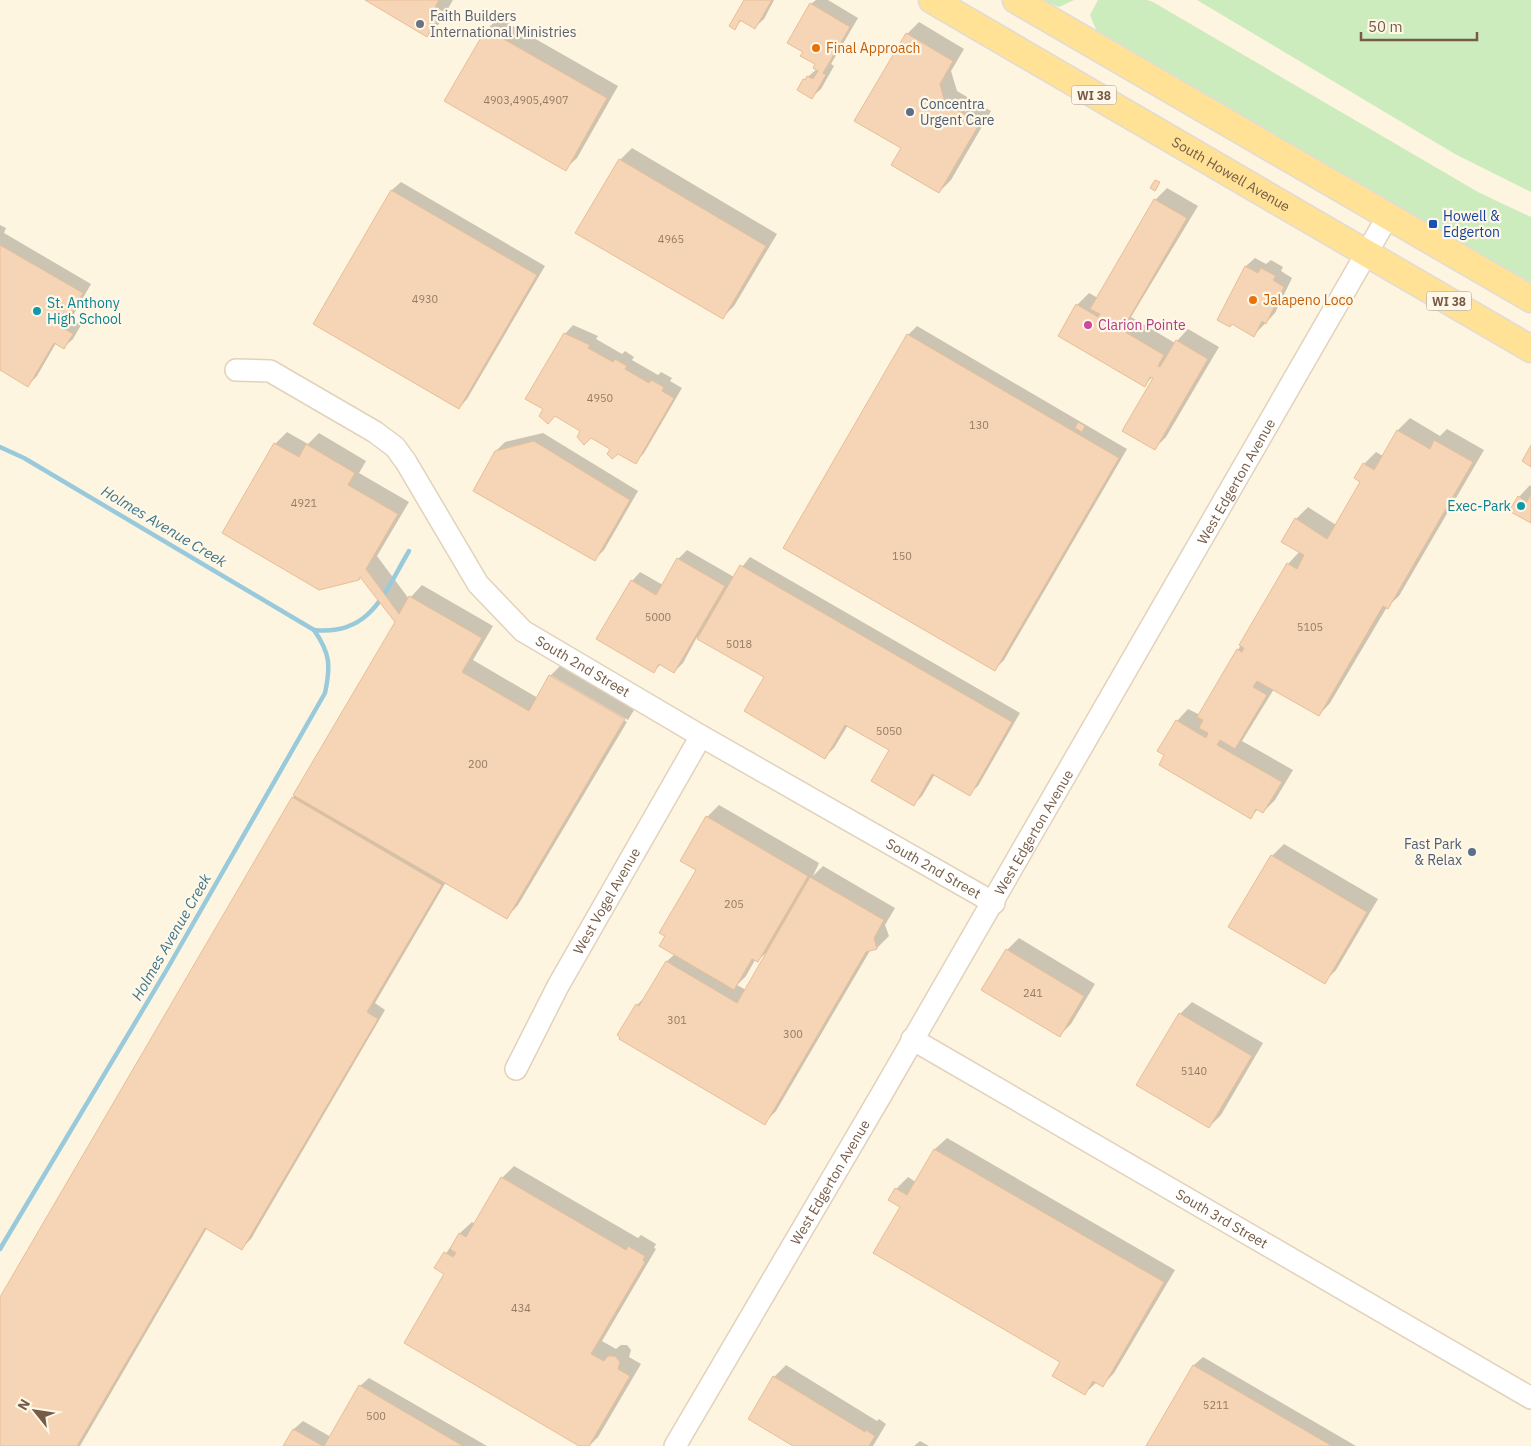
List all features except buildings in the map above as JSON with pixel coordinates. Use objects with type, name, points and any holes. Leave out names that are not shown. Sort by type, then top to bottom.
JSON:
[{"type":"main road","name":"South Howell Avenue","points":[[932,0],[1531,349]]},
{"type":"main road","points":[[1016,0],[1531,299]]},
{"type":"street","name":"West Edgerton Avenue","points":[[675,1446],[994,903],[1388,216]]},
{"type":"street","name":"South 2nd Street","points":[[236,370],[270,371],[375,432],[395,448],[406,462],[478,584],[523,631],[701,736],[994,903]]},
{"type":"street","name":"West Vogel Avenue","points":[[516,1069],[558,986],[701,736]]},
{"type":"street","name":"South 3rd Street","points":[[912,1040],[1531,1398]]},
{"type":"green space","points":[[1041,0],[1074,0],[1059,7]]},
{"type":"green space","points":[[1098,0],[1147,0],[1153,2],[1478,192],[1531,217],[1531,284],[1097,32],[1090,15]]},
{"type":"green space","points":[[1197,0],[1531,0],[1531,192],[1455,154]]},
{"type":"waterway","name":"Holmes Avenue Creek","points":[[0,447],[24,458],[314,630],[328,660],[325,693],[166,971],[0,1249]]},
{"type":"waterway","name":"Holmes Avenue Creek","points":[[314,630],[333,630],[349,626],[363,619],[383,596],[409,551]]},
{"type":"place","name":"Faith Builders International Ministries","points":[[420,24]]},
{"type":"place","name":"Final Approach","points":[[816,48]]},
{"type":"place","name":"Concentra Urgent Care","points":[[910,112]]},
{"type":"place","name":"Howell & Edgerton","points":[[1433,224]]},
{"type":"place","name":"Jalapeno Loco","points":[[1253,300]]},
{"type":"place","name":"St. Anthony High School","points":[[37,311]]},
{"type":"place","name":"Clarion Pointe","points":[[1088,325]]},
{"type":"place","name":"Exec-Park","points":[[1521,506]]},
{"type":"place","name":"Fast Park & Relax","points":[[1472,852]]}]
